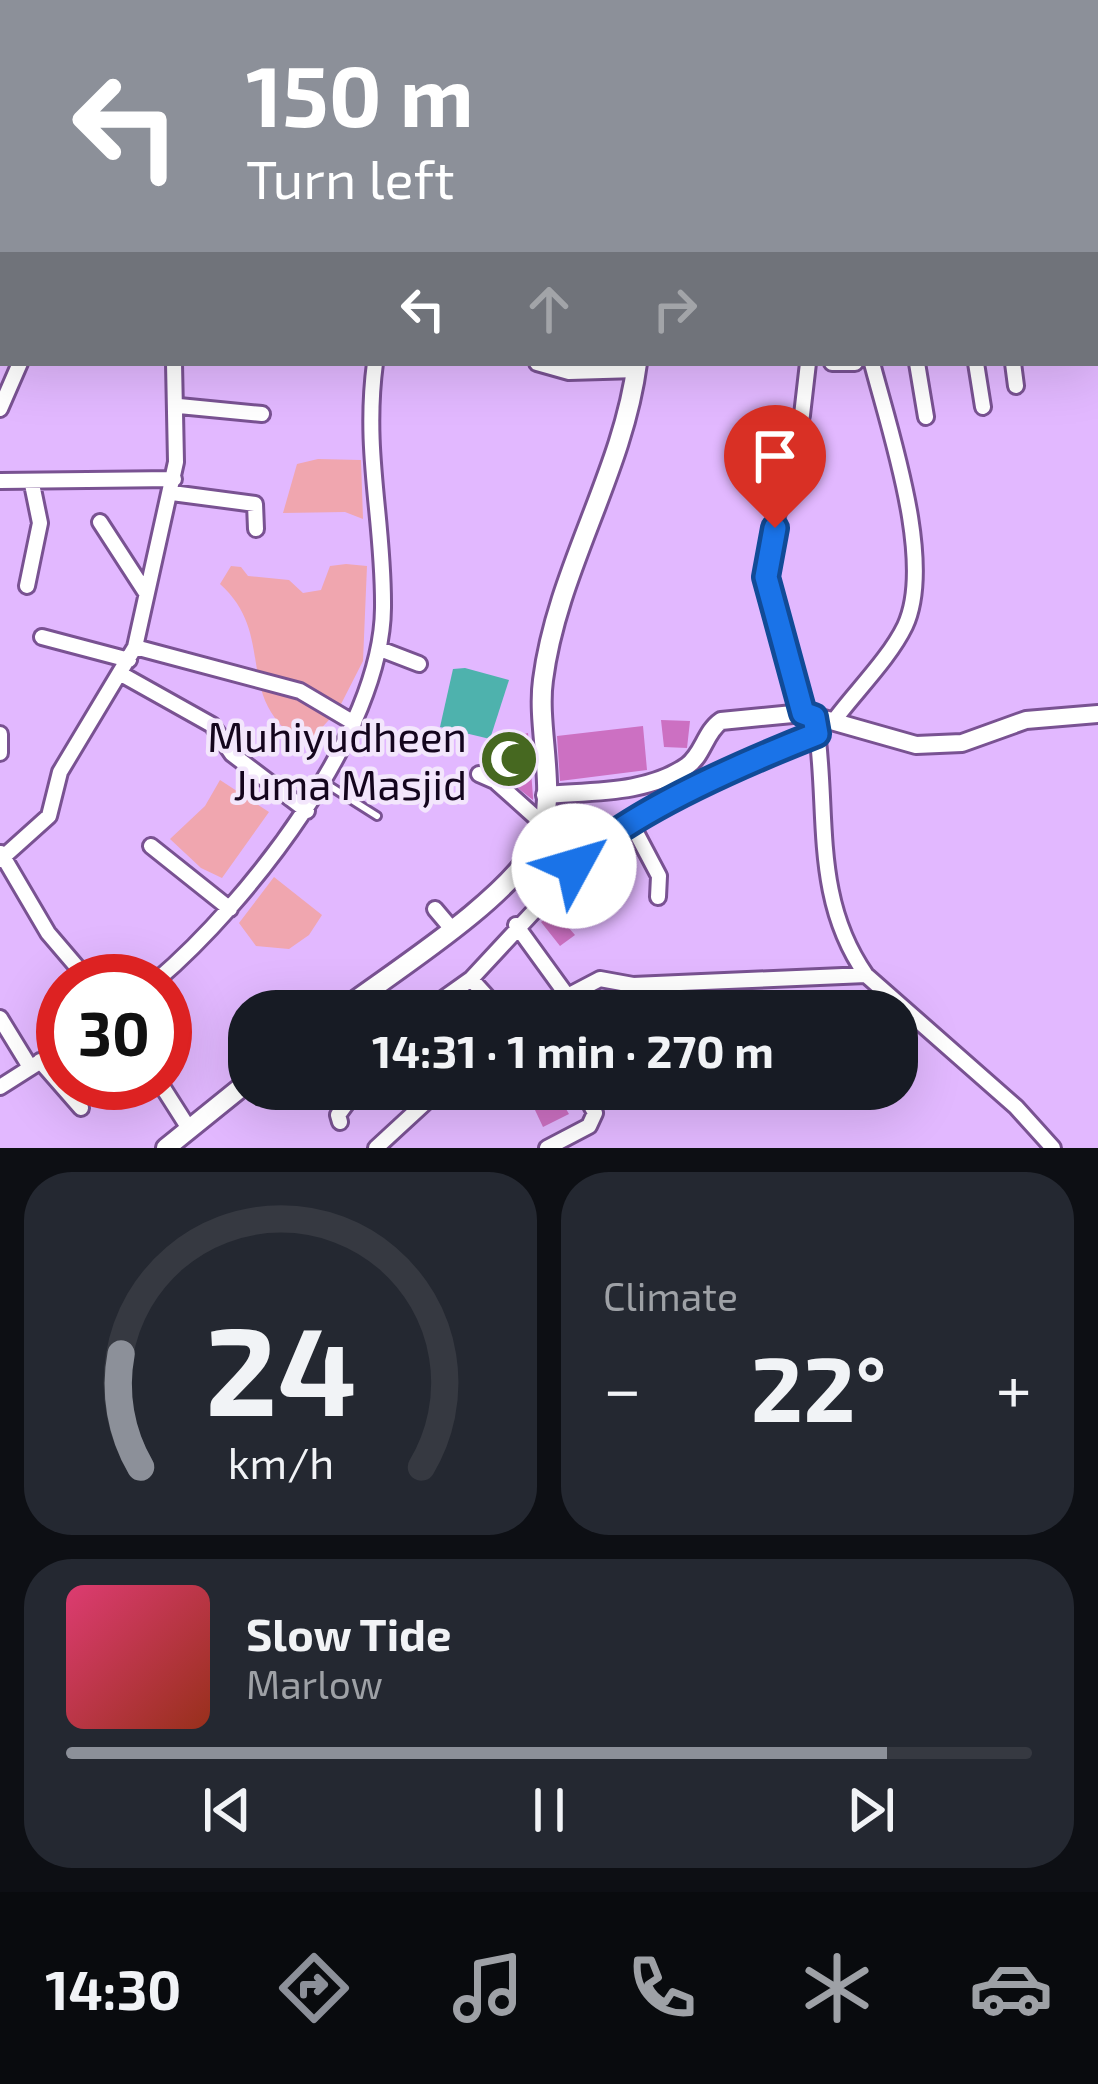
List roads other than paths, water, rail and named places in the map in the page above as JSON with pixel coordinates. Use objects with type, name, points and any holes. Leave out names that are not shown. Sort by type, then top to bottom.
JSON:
[{"type":"main road","points":[[369,990],[514,874],[536,845],[543,824],[542,682],[554,621],[617,445],[637,366]]},
{"type":"main road","points":[[166,1148],[228,1097]]},
{"type":"street","points":[[0,409],[19,366]]},
{"type":"street","points":[[66,954],[1,857],[49,816],[60,772],[129,660],[173,486],[179,406],[174,366]]},
{"type":"street","points":[[184,954],[230,909],[307,811],[354,723],[380,650],[381,545],[369,477],[375,366]]},
{"type":"street","points":[[549,366],[569,371],[637,366]]},
{"type":"street","points":[[808,366],[794,453],[765,565],[817,722],[831,908],[866,975],[1016,1107],[1053,1148]]},
{"type":"street","points":[[456,990],[599,840],[817,722],[906,625],[913,525],[873,366]]},
{"type":"street","points":[[918,366],[926,417]]},
{"type":"street","points":[[976,366],[983,407]]},
{"type":"street","points":[[1013,366],[1016,386]]},
{"type":"street","points":[[179,406],[262,414]]},
{"type":"street","points":[[0,481],[173,486],[255,504],[256,529]]},
{"type":"street","points":[[27,586],[40,523],[32,484]]},
{"type":"street","points":[[100,521],[146,593]]},
{"type":"street","points":[[42,637],[129,660],[300,691],[354,723]]},
{"type":"street","points":[[380,650],[419,664]]},
{"type":"street","points":[[129,660],[212,725],[232,754],[307,811]]},
{"type":"street","points":[[544,795],[653,784],[692,764],[711,728],[722,721],[817,722],[916,745],[962,743],[1026,720],[1098,715]]},
{"type":"street","points":[[0,734],[0,753]]},
{"type":"street","points":[[479,775],[495,781],[543,824]]},
{"type":"street","points":[[631,823],[659,876],[658,897]]},
{"type":"street","points":[[151,846],[230,909]]},
{"type":"street","points":[[435,909],[451,928]]},
{"type":"street","points":[[517,925],[563,990]]},
{"type":"street","points":[[575,990],[601,979],[633,985],[866,975]]},
{"type":"street","points":[[471,979],[481,990]]},
{"type":"street","points":[[0,1018],[35,1064],[0,1088]]},
{"type":"street","points":[[177,1110],[188,1127]]},
{"type":"street","points":[[340,1122],[342,1110]]},
{"type":"street","points":[[376,1148],[417,1110]]},
{"type":"street","points":[[547,1148],[589,1126],[593,1110]]},
{"type":"lane","points":[[322,782],[377,816]]},
{"type":"place","name":"Muhiyudheen Juma Masjid","points":[[509,759]]}]
